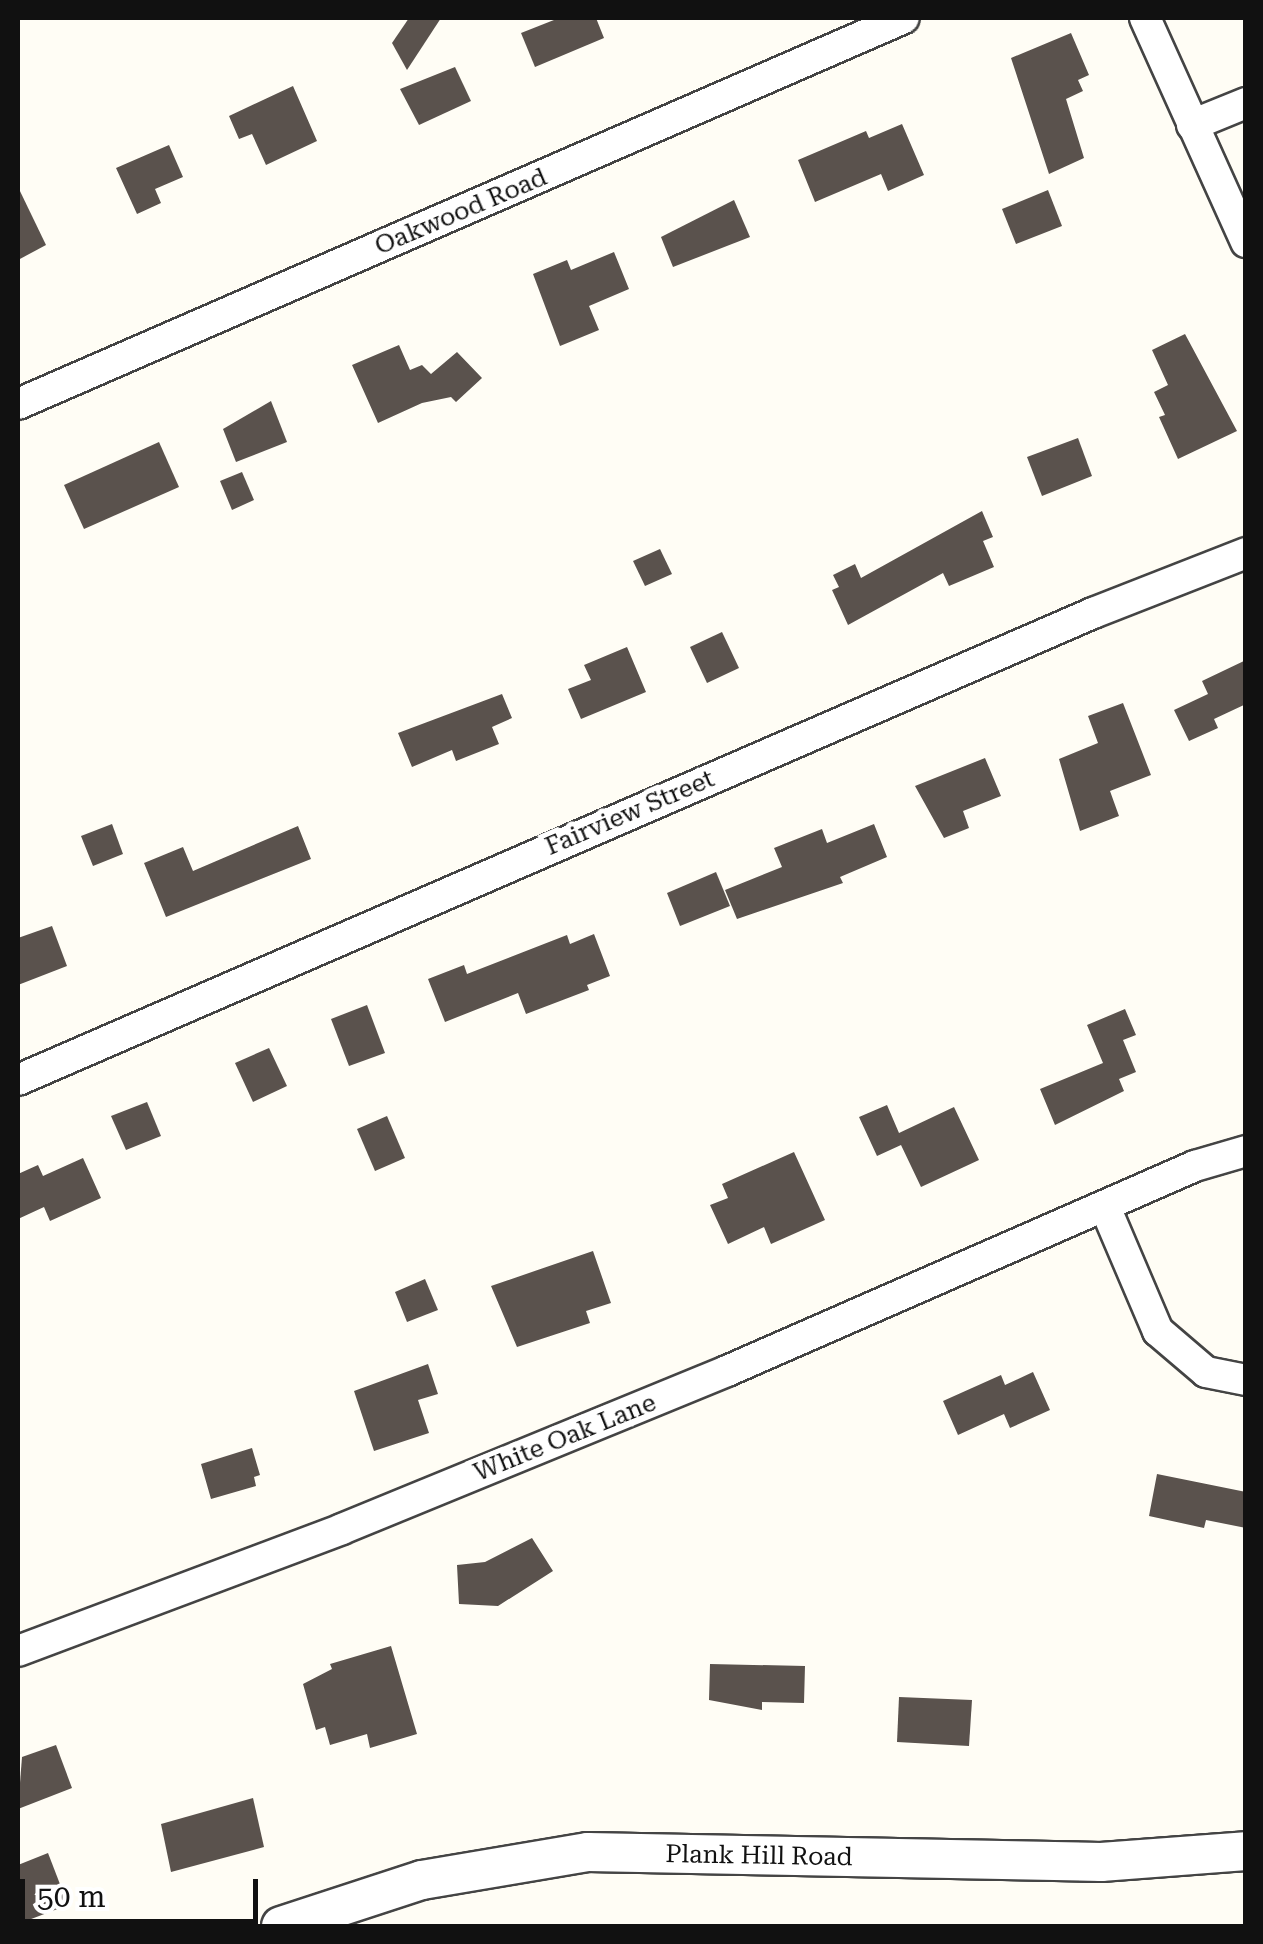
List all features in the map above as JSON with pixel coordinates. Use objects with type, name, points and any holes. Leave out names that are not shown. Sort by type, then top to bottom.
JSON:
[{"type":"street","name":"Oakwood Road","points":[[18,404],[904,18]]},
{"type":"street","points":[[1145,18],[1246,242]]},
{"type":"street","points":[[1192,125],[1246,103]]},
{"type":"street","name":"Fairview Street","points":[[18,1080],[1056,629],[1246,553]]},
{"type":"street","name":"White Oak Lane","points":[[18,1651],[342,1529],[728,1372],[1105,1206],[1246,1151]]},
{"type":"street","points":[[1105,1206],[1158,1331],[1206,1372],[1246,1380]]},
{"type":"street","name":"Plank Hill Road","points":[[281,1926],[422,1880],[588,1852],[1101,1862],[1246,1851]]},
{"type":"building","points":[[409,18],[441,18],[407,70],[392,43]]},
{"type":"building","points":[[559,18],[596,18],[604,38],[535,67],[521,33]]},
{"type":"building","points":[[1071,33],[1089,75],[1078,80],[1083,91],[1066,99],[1084,158],[1049,174],[1011,58]]},
{"type":"building","points":[[455,67],[471,101],[419,125],[400,89]]},
{"type":"building","points":[[293,86],[317,141],[266,165],[252,134],[239,139],[229,116]]},
{"type":"building","points":[[902,124],[924,175],[888,191],[881,174],[815,202],[798,160],[866,131],[869,138]]},
{"type":"building","points":[[169,145],[183,177],[155,189],[161,203],[137,214],[116,168]]},
{"type":"building","points":[[18,187],[46,245],[18,260]]},
{"type":"building","points":[[1048,190],[1062,226],[1016,244],[1002,209]]},
{"type":"building","points":[[734,200],[750,237],[673,267],[661,237]]},
{"type":"building","points":[[614,252],[629,289],[589,306],[599,330],[560,346],[533,274],[567,260],[571,270]]},
{"type":"building","points":[[1185,334],[1237,431],[1178,459],[1159,417],[1165,415],[1154,392],[1168,385],[1152,350]]},
{"type":"building","points":[[399,345],[410,370],[422,365],[431,374],[457,352],[482,378],[456,402],[451,397],[422,403],[378,423],[352,365]]},
{"type":"building","points":[[271,401],[287,442],[236,462],[223,429]]},
{"type":"building","points":[[1078,438],[1092,476],[1042,496],[1027,457]]},
{"type":"building","points":[[159,442],[179,487],[84,529],[64,485]]},
{"type":"building","points":[[242,472],[254,500],[232,510],[220,481]]},
{"type":"building","points":[[982,511],[993,537],[983,541],[994,567],[949,586],[943,573],[848,625],[832,590],[839,587],[833,575],[855,564],[861,578]]},
{"type":"building","points":[[660,549],[672,574],[645,586],[633,561]]},
{"type":"building","points":[[722,632],[739,668],[707,683],[690,647]]},
{"type":"building","points":[[627,647],[646,692],[581,719],[568,689],[591,680],[584,665]]},
{"type":"building","points":[[1246,660],[1246,704],[1214,719],[1218,728],[1189,741],[1174,710],[1208,694],[1202,681]]},
{"type":"building","points":[[502,694],[512,718],[492,727],[499,744],[456,761],[452,750],[412,767],[398,733]]},
{"type":"building","points":[[1123,703],[1151,775],[1110,791],[1119,816],[1080,831],[1059,759],[1098,743],[1088,716]]},
{"type":"building","points":[[985,758],[1001,796],[963,811],[969,828],[944,838],[915,786]]},
{"type":"building","points":[[112,824],[123,854],[93,866],[81,836]]},
{"type":"building","points":[[874,824],[887,857],[840,877],[843,883],[737,919],[725,890],[782,867],[774,848],[822,829],[827,843]]},
{"type":"building","points":[[298,826],[311,859],[166,917],[144,863],[183,847],[193,871]]},
{"type":"building","points":[[716,872],[730,906],[680,926],[667,893]]},
{"type":"building","points":[[52,926],[67,966],[18,985],[18,938]]},
{"type":"building","points":[[594,934],[610,976],[587,985],[589,990],[526,1014],[518,993],[445,1022],[428,979],[464,965],[467,974],[567,935],[570,944]]},
{"type":"building","points":[[367,1005],[385,1053],[349,1066],[331,1019]]},
{"type":"building","points":[[1125,1009],[1136,1035],[1123,1040],[1136,1072],[1119,1079],[1124,1091],[1055,1125],[1040,1089],[1103,1063],[1087,1025]]},
{"type":"building","points":[[269,1048],[287,1086],[253,1102],[235,1063]]},
{"type":"building","points":[[147,1102],[161,1136],[126,1150],[111,1116]]},
{"type":"building","points":[[887,1105],[899,1133],[954,1107],[979,1160],[921,1187],[901,1145],[877,1156],[859,1117]]},
{"type":"building","points":[[387,1116],[405,1158],[375,1171],[357,1129]]},
{"type":"building","points":[[794,1152],[825,1220],[771,1244],[764,1227],[728,1244],[710,1205],[728,1198],[722,1184]]},
{"type":"building","points":[[83,1158],[101,1198],[50,1221],[44,1207],[18,1219],[18,1174],[38,1165],[43,1176]]},
{"type":"building","points":[[593,1251],[611,1303],[586,1311],[590,1323],[517,1347],[491,1286]]},
{"type":"building","points":[[425,1279],[438,1310],[407,1322],[395,1292]]},
{"type":"building","points":[[428,1364],[438,1394],[418,1400],[429,1433],[374,1451],[354,1391]]},
{"type":"building","points":[[1033,1372],[1050,1410],[1010,1428],[1004,1414],[958,1435],[943,1401],[1001,1375],[1005,1385]]},
{"type":"building","points":[[252,1448],[260,1475],[254,1477],[256,1486],[211,1499],[201,1464]]},
{"type":"building","points":[[1157,1474],[1246,1492],[1246,1528],[1206,1520],[1204,1528],[1149,1516]]},
{"type":"building","points":[[532,1538],[553,1571],[498,1606],[459,1604],[457,1565],[485,1562]]},
{"type":"building","points":[[391,1646],[417,1734],[370,1748],[367,1734],[330,1745],[325,1727],[316,1730],[303,1684],[332,1669],[330,1664]]},
{"type":"building","points":[[710,1664],[805,1666],[804,1703],[762,1702],[762,1710],[709,1700]]},
{"type":"building","points":[[899,1697],[972,1700],[969,1746],[897,1742]]},
{"type":"building","points":[[56,1745],[72,1788],[18,1809],[22,1757]]},
{"type":"building","points":[[253,1798],[264,1847],[171,1872],[161,1824]]},
{"type":"building","points":[[48,1853],[68,1905],[18,1924],[18,1865]]}]
